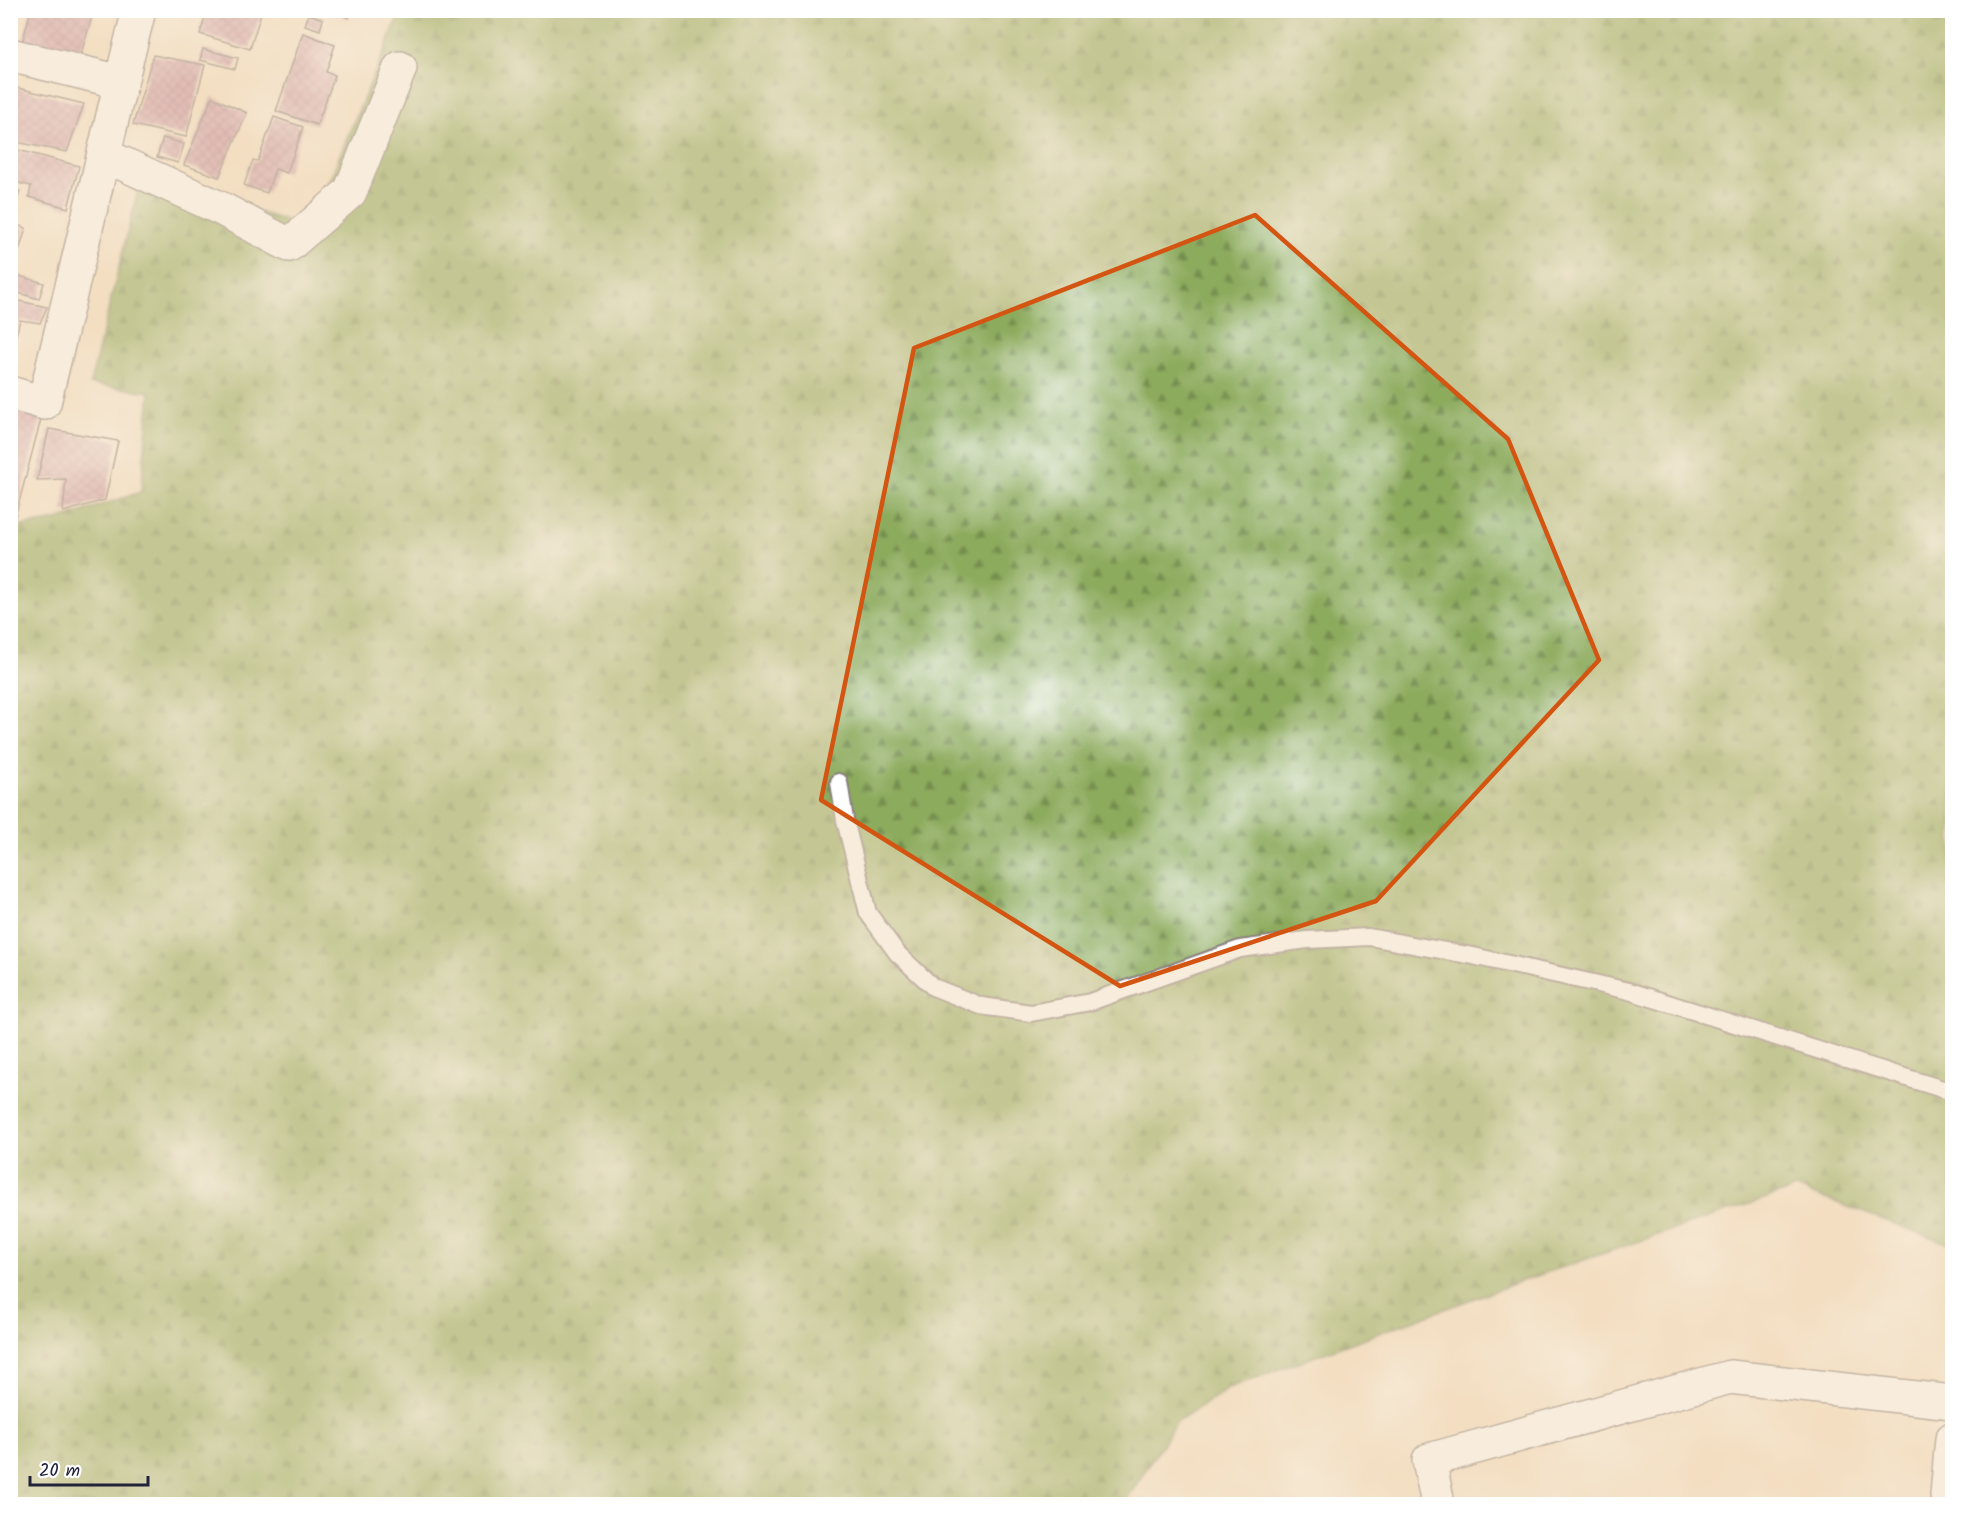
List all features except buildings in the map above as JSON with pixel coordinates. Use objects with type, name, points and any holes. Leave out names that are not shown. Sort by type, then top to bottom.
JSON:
[{"type":"street","points":[[10,393],[44,403],[139,10]]},
{"type":"street","points":[[10,55],[121,82]]},
{"type":"street","points":[[104,155],[222,209],[289,245],[350,192],[400,68]]},
{"type":"street","points":[[1438,1504],[1429,1460],[1730,1377],[1953,1402]]},
{"type":"street","points":[[1950,1504],[1947,1495],[1953,1439]]},
{"type":"lane","points":[[839,782],[845,820],[868,913],[897,953],[933,987],[981,1006],[1031,1013],[1090,1002],[1240,949],[1306,940],[1369,937],[1473,956],[1629,992],[1953,1092]]},
{"type":"highlighted area","points":[[1255,215],[1508,439],[1599,660],[1376,901],[1120,986],[821,800],[914,348]]},
{"type":"green space","points":[[401,11],[1952,11],[1952,1245],[1796,1188],[1516,1283],[1231,1387],[1176,1422],[1124,1504],[11,1504],[11,528],[57,520],[141,492],[150,392],[90,384],[142,174],[309,228]]}]
